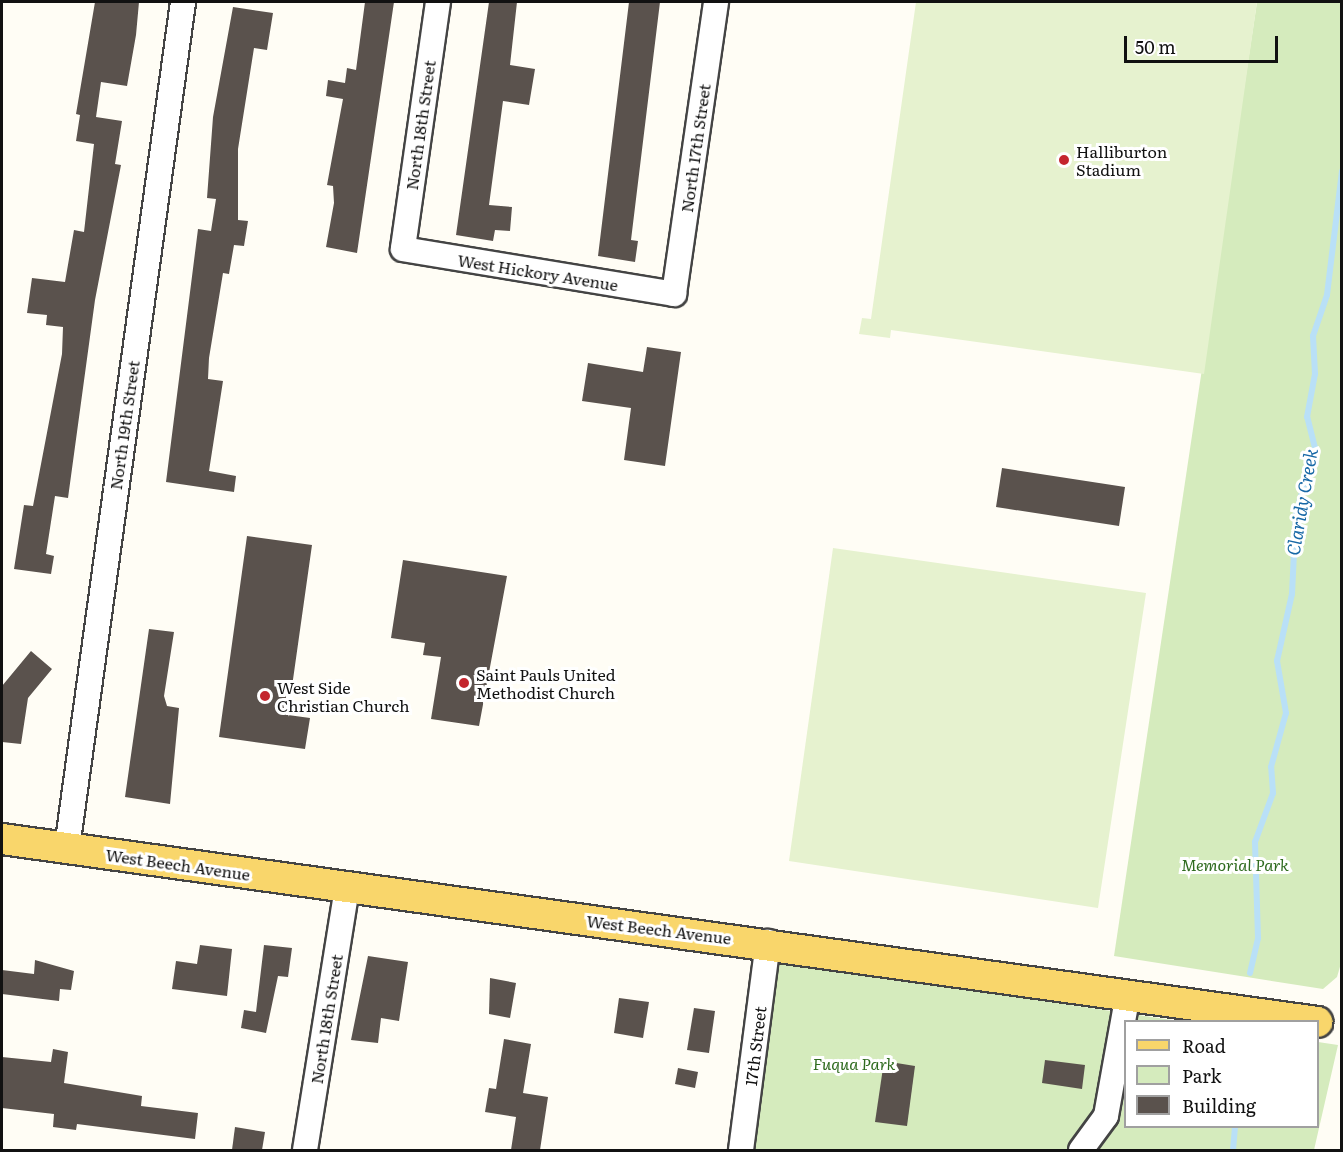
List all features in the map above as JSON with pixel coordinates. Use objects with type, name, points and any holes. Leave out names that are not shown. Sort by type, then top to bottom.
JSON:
[{"type":"main road","name":"West Beech Avenue","points":[[2,839],[347,888],[768,942],[1304,1020]]},
{"type":"main road","name":"West Beech Avenue","points":[[1319,1022],[1341,1025]]},
{"type":"street","name":"North 19th Street","points":[[67,848],[183,2]]},
{"type":"street","name":"North 18th Street","points":[[402,249],[438,2]]},
{"type":"street","name":"North 17th Street","points":[[674,294],[717,2]]},
{"type":"street","name":"West Hickory Avenue","points":[[402,249],[674,294]]},
{"type":"street","name":"North 18th Street","points":[[306,1150],[347,888]]},
{"type":"street","name":"17th Street","points":[[741,1150],[768,942]]},
{"type":"street","points":[[1081,1150],[1106,1116],[1128,994]]},
{"type":"green space","name":"Halliburton Stadium","points":[[916,2],[1257,2],[1204,374],[891,330],[890,338],[859,334],[862,318],[871,319]]},
{"type":"green space","name":"Memorial Park","points":[[1257,2],[1341,2],[1342,960],[1337,977],[1323,989],[1114,956]]},
{"type":"green space","points":[[833,548],[1146,593],[1098,908],[789,861]]},
{"type":"green space","name":"Fuqua Park","points":[[777,962],[1172,1020],[1124,1020],[1124,1128],[1319,1128],[1319,1042],[1338,1045],[1314,1150],[753,1150]]},
{"type":"building","points":[[95,2],[139,2],[127,86],[101,82],[96,117],[122,121],[115,164],[121,165],[95,300],[68,498],[55,496],[46,554],[54,556],[51,574],[14,569],[24,505],[33,506],[62,354],[63,327],[46,325],[47,315],[27,313],[32,278],[65,282],[74,230],[84,232],[94,144],[76,141],[80,115],[76,114]]},
{"type":"building","points":[[365,2],[394,2],[357,253],[326,247],[334,203],[333,186],[327,185],[343,99],[326,96],[328,80],[345,83],[347,68],[356,70]]},
{"type":"building","points":[[489,2],[517,2],[510,65],[535,69],[529,105],[503,101],[489,205],[512,207],[510,231],[495,230],[493,241],[456,235]]},
{"type":"building","points":[[629,2],[660,2],[631,240],[638,241],[635,262],[598,256]]},
{"type":"building","points":[[233,7],[273,13],[267,50],[254,48],[238,149],[238,220],[248,221],[244,246],[234,245],[229,274],[223,273],[209,358],[208,379],[223,381],[209,471],[236,476],[234,492],[166,482],[198,229],[211,231],[216,199],[207,198],[213,117]]},
{"type":"building","points":[[647,347],[681,352],[665,466],[624,460],[631,408],[582,401],[588,363],[643,372]]},
{"type":"building","points":[[1002,468],[1125,487],[1119,526],[996,507]]},
{"type":"building","name":"West Side Christian Church","points":[[247,536],[312,545],[288,715],[310,718],[305,749],[219,737]]},
{"type":"building","points":[[403,560],[507,576],[479,726],[431,719],[441,657],[423,655],[425,643],[391,638]]},
{"type":"building","points":[[149,629],[174,632],[164,696],[167,706],[179,708],[170,804],[125,797]]},
{"type":"building","points":[[31,651],[52,669],[28,698],[21,744],[2,742],[2,686]]},
{"type":"building","points":[[200,945],[232,949],[227,996],[172,989],[176,961],[197,964]]},
{"type":"building","points":[[264,945],[292,948],[288,977],[278,976],[266,1033],[241,1028],[244,1010],[256,1012]]},
{"type":"building","points":[[368,956],[408,962],[399,1021],[381,1018],[378,1043],[351,1040]]},
{"type":"building","points":[[35,960],[74,971],[71,990],[60,989],[59,1001],[2,994],[2,970],[34,974]]},
{"type":"building","points":[[490,978],[516,983],[510,1018],[489,1014]]},
{"type":"building","points":[[619,998],[649,1002],[643,1038],[614,1033]]},
{"type":"building","points":[[694,1008],[715,1011],[709,1053],[687,1050]]},
{"type":"building","points":[[504,1039],[531,1044],[523,1093],[548,1097],[540,1150],[511,1150],[516,1117],[485,1112],[489,1088],[496,1089]]},
{"type":"building","points":[[53,1049],[68,1052],[64,1083],[142,1096],[141,1106],[198,1113],[195,1139],[77,1124],[76,1130],[53,1127],[54,1114],[2,1108],[2,1057],[51,1062]]},
{"type":"building","points":[[1045,1060],[1085,1065],[1082,1089],[1042,1083]]},
{"type":"building","points":[[884,1061],[915,1066],[907,1126],[875,1122]]},
{"type":"building","points":[[678,1068],[698,1072],[695,1088],[675,1084]]},
{"type":"building","points":[[235,1127],[265,1132],[262,1150],[232,1150]]},
{"type":"waterway","name":"Claridy Creek","points":[[1250,973],[1258,938],[1255,842],[1273,793],[1271,767],[1286,713],[1277,661],[1292,594],[1296,513],[1315,448],[1307,417],[1315,374],[1313,336],[1327,295],[1342,171]]},
{"type":"waterway","name":"Claridy Creek","points":[[1233,1150],[1235,1128]]},
{"type":"place","name":"Halliburton Stadium","points":[[1064,160]]},
{"type":"place","name":"Saint Pauls United Methodist Church","points":[[464,683]]},
{"type":"place","name":"West Side Christian Church","points":[[265,696]]}]
